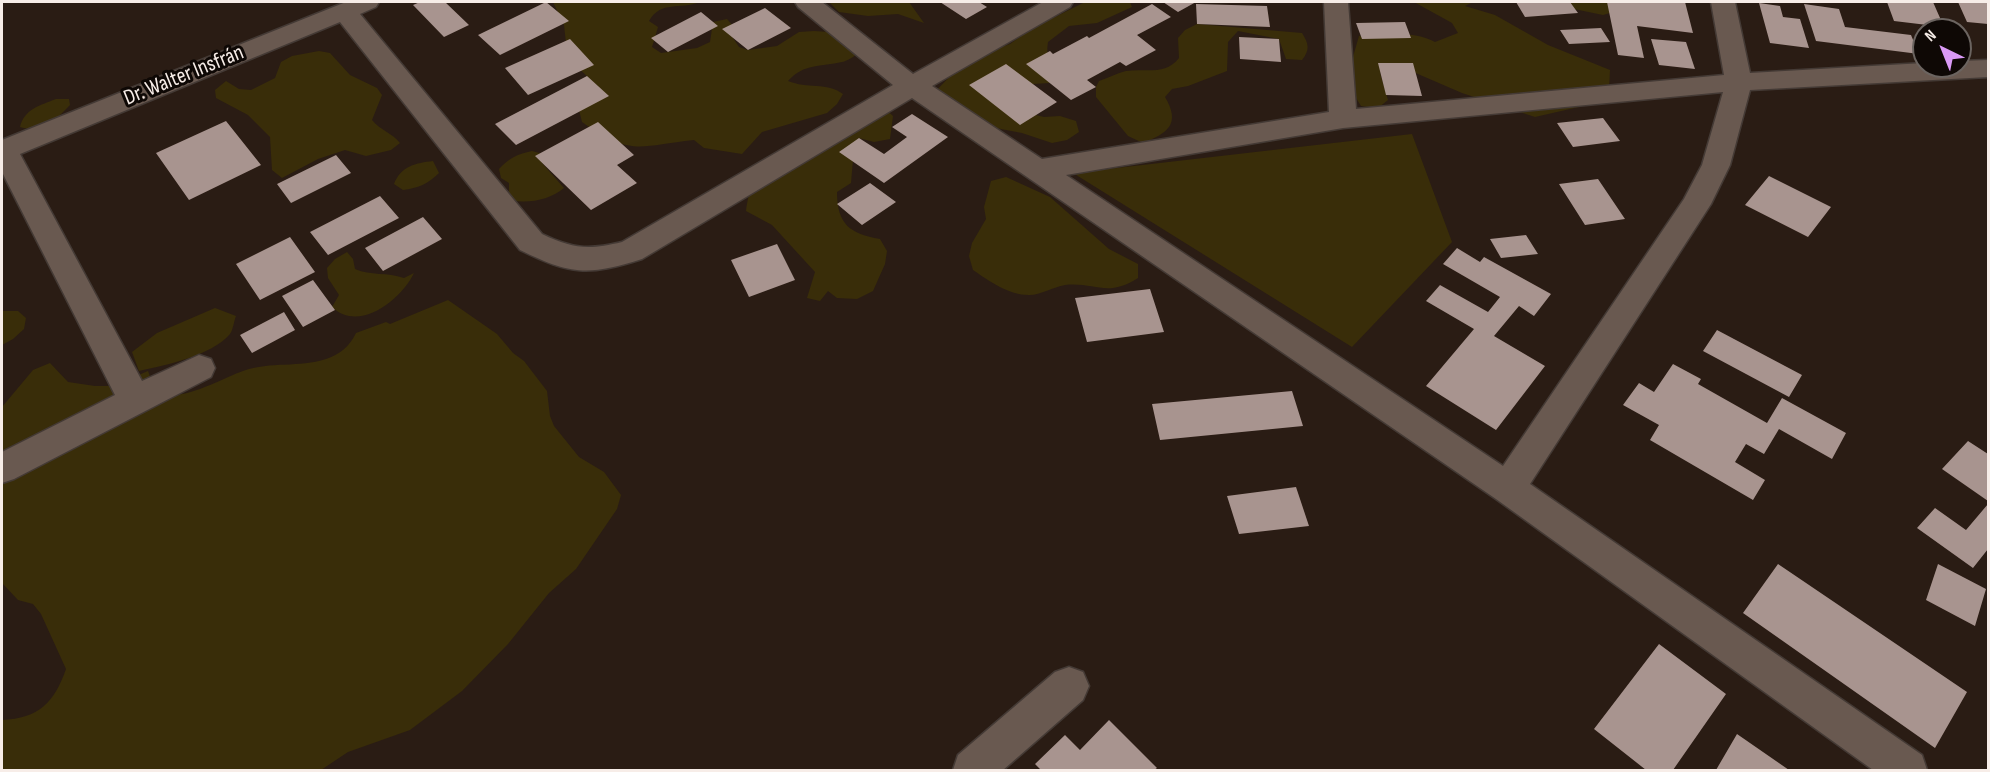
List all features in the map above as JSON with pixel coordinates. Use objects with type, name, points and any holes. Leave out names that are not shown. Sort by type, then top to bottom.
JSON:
[{"type":"street","points":[[807,2],[912,86],[1508,488],[1908,771]]},
{"type":"street","points":[[356,6],[531,242],[562,257],[596,260],[631,251],[912,86],[1061,2]]},
{"type":"street","points":[[1335,2],[1343,119]]},
{"type":"street","points":[[1508,488],[1696,204],[1716,165],[1739,82],[1723,2]]},
{"type":"street","name":"Dr. Walter Insfrán","points":[[3,151],[356,6]]},
{"type":"street","points":[[1037,170],[1343,119],[1739,82],[1989,68]]},
{"type":"street","points":[[3,151],[135,400]]},
{"type":"street","points":[[2,468],[199,369]]},
{"type":"street","points":[[973,771],[1069,686]]},
{"type":"shaded area","points":[[553,2],[700,2],[665,8],[654,14],[649,21],[658,27],[652,47],[661,53],[697,48],[710,42],[713,22],[727,19],[734,27],[733,38],[739,47],[748,50],[777,46],[799,32],[814,31],[829,32],[859,53],[849,60],[807,68],[794,75],[788,81],[830,88],[843,94],[837,104],[827,113],[762,132],[742,154],[704,148],[694,140],[647,146],[625,145],[582,122],[579,110],[589,78],[573,63],[566,43],[564,25]]},
{"type":"shaded area","points":[[829,2],[909,2],[924,23],[898,14],[868,16],[839,12]]},
{"type":"shaded area","points":[[1085,2],[1130,2],[1132,7],[1097,23],[1069,26],[1048,42],[1049,83],[1033,84],[1012,109],[1044,117],[1060,116],[1076,121],[1079,132],[1067,140],[1052,143],[1022,133],[980,125],[934,93],[955,71],[977,56],[1010,44],[1031,29]]},
{"type":"shaded area","points":[[1414,2],[1473,2],[1465,6],[1495,15],[1548,45],[1610,70],[1609,90],[1592,104],[1535,117],[1462,93],[1404,68],[1388,66],[1380,73],[1388,100],[1378,108],[1361,106],[1348,85],[1348,74],[1359,36],[1408,34],[1435,42],[1458,33],[1452,23]]},
{"type":"shaded area","points":[[1540,2],[1623,2],[1627,8],[1603,15]]},
{"type":"shaded area","points":[[1197,24],[1302,33],[1307,50],[1302,60],[1286,59],[1279,39],[1238,31],[1228,42],[1227,71],[1188,86],[1172,89],[1165,97],[1170,106],[1172,121],[1165,131],[1143,143],[1128,136],[1096,97],[1096,87],[1099,81],[1126,71],[1162,69],[1174,64],[1179,58],[1178,38],[1185,30]]},
{"type":"shaded area","points":[[319,51],[330,53],[350,75],[377,88],[382,95],[372,120],[400,143],[391,150],[366,156],[345,150],[318,159],[282,178],[272,170],[270,137],[248,115],[216,98],[215,90],[226,81],[239,89],[251,90],[275,78],[281,62],[292,56]]},
{"type":"shaded area","points":[[56,99],[69,99],[70,105],[59,116],[41,127],[20,127],[29,112]]},
{"type":"shaded area","points":[[883,107],[893,116],[890,139],[874,142],[859,138],[854,148],[851,183],[837,192],[840,212],[847,226],[861,234],[880,239],[887,251],[885,264],[873,291],[857,299],[837,298],[828,291],[820,301],[807,298],[815,272],[772,225],[746,211],[752,185],[765,163],[777,151]]},
{"type":"shaded area","points":[[1412,134],[1452,242],[1352,347],[1073,173]]},
{"type":"shaded area","points":[[532,151],[543,154],[542,163],[564,188],[552,196],[538,200],[524,202],[509,200],[509,183],[501,178],[499,169],[514,157]]},
{"type":"shaded area","points":[[433,161],[439,173],[427,183],[403,190],[394,184],[405,169],[415,164]]},
{"type":"shaded area","points":[[1006,177],[1050,197],[1109,249],[1138,264],[1138,278],[1118,287],[1065,285],[1029,295],[1007,290],[973,270],[969,256],[972,243],[986,219],[984,207],[991,181]]},
{"type":"shaded area","points":[[347,252],[353,259],[355,269],[361,271],[404,278],[414,273],[400,293],[378,310],[366,315],[343,314],[332,307],[339,295],[328,278],[327,268],[335,259]]},
{"type":"shaded area","points":[[448,300],[497,334],[513,353],[524,361],[547,391],[550,416],[554,426],[579,457],[604,472],[621,495],[617,509],[576,569],[549,593],[508,644],[462,691],[410,730],[348,752],[321,770],[2,770],[2,720],[26,716],[43,706],[56,691],[66,669],[41,614],[33,604],[18,600],[2,583],[2,407],[33,370],[50,363],[68,382],[95,386],[113,386],[148,371],[153,382],[162,391],[177,395],[206,387],[253,368],[326,359],[344,349],[356,333],[386,322],[390,324]]},
{"type":"shaded area","points":[[215,308],[236,316],[230,334],[222,342],[200,354],[139,371],[132,352],[157,333]]},
{"type":"shaded area","points":[[2,311],[18,311],[26,318],[24,329],[2,345]]},
{"type":"building","points":[[420,2],[445,2],[469,25],[444,37],[413,5]]},
{"type":"building","points":[[546,2],[569,21],[500,55],[478,35]]},
{"type":"building","points":[[940,2],[979,2],[987,7],[966,19]]},
{"type":"building","points":[[1163,2],[1196,2],[1178,12]]},
{"type":"building","points":[[1516,2],[1570,2],[1578,13],[1525,17]]},
{"type":"building","points":[[1607,2],[1685,2],[1693,33],[1637,26],[1644,58],[1618,55]]},
{"type":"building","points":[[1887,2],[1933,2],[1940,18],[1912,18],[1912,23],[1894,21]]},
{"type":"building","points":[[1958,2],[1988,2],[1988,24],[1972,22],[1972,18],[1965,18]]},
{"type":"building","points":[[1759,3],[1780,6],[1783,17],[1800,19],[1809,48],[1770,43]]},
{"type":"building","points":[[1152,4],[1171,17],[1137,35],[1156,50],[1126,66],[1120,62],[1087,80],[1096,87],[1071,100],[1026,64],[1050,51],[1053,54],[1087,36],[1089,38]]},
{"type":"building","points":[[1196,4],[1267,6],[1270,27],[1197,24]]},
{"type":"building","points":[[1804,4],[1839,9],[1845,27],[1911,35],[1912,53],[1816,41]]},
{"type":"building","points":[[765,8],[791,28],[748,50],[722,29]]},
{"type":"building","points":[[701,12],[718,26],[668,52],[651,38]]},
{"type":"building","points":[[1405,22],[1411,38],[1362,39],[1356,23]]},
{"type":"building","points":[[1601,28],[1610,42],[1569,44],[1560,30]]},
{"type":"building","points":[[1239,37],[1279,39],[1281,62],[1240,59]]},
{"type":"building","points":[[570,39],[594,65],[528,95],[505,68]]},
{"type":"building","points":[[1651,39],[1686,42],[1695,69],[1659,65]]},
{"type":"building","points":[[1378,63],[1413,63],[1422,96],[1386,95]]},
{"type":"building","points":[[1006,64],[1057,102],[1020,125],[969,85]]},
{"type":"building","points":[[587,76],[609,96],[516,145],[495,124]]},
{"type":"building","points":[[912,114],[948,137],[884,183],[839,152],[859,138],[884,154],[907,137],[892,127]]},
{"type":"building","points":[[1603,118],[1620,141],[1573,147],[1557,123]]},
{"type":"building","points":[[226,121],[261,165],[189,200],[156,153]]},
{"type":"building","points":[[598,122],[634,155],[617,165],[637,183],[591,210],[535,156]]},
{"type":"building","points":[[336,155],[351,173],[291,203],[277,184]]},
{"type":"building","points":[[1769,176],[1831,207],[1808,237],[1745,205]]},
{"type":"building","points":[[1598,179],[1625,219],[1585,225],[1559,184]]},
{"type":"building","points":[[870,183],[896,202],[862,225],[837,204]]},
{"type":"building","points":[[380,196],[399,218],[328,255],[310,232]]},
{"type":"building","points":[[423,217],[442,239],[383,271],[365,248]]},
{"type":"building","points":[[1526,235],[1538,254],[1501,258],[1490,239]]},
{"type":"building","points":[[290,237],[315,272],[260,300],[236,264]]},
{"type":"building","points":[[777,244],[795,280],[749,297],[731,260]]},
{"type":"building","points":[[1457,248],[1480,262],[1484,257],[1551,294],[1534,316],[1519,306],[1494,336],[1545,366],[1496,430],[1426,386],[1474,329],[1426,301],[1440,285],[1488,312],[1500,297],[1443,264]]},
{"type":"building","points":[[313,280],[335,310],[303,327],[282,296]]},
{"type":"building","points":[[1150,289],[1164,332],[1087,342],[1075,298]]},
{"type":"building","points":[[284,312],[295,330],[252,353],[240,335]]},
{"type":"building","points":[[1717,330],[1802,375],[1789,397],[1703,351]]},
{"type":"building","points":[[1673,364],[1701,379],[1698,384],[1767,423],[1782,398],[1846,433],[1832,459],[1779,429],[1764,454],[1746,444],[1735,462],[1765,480],[1753,500],[1650,440],[1659,425],[1623,405],[1639,383],[1654,392]]},
{"type":"building","points":[[1292,391],[1303,426],[1160,440],[1152,404]]},
{"type":"building","points":[[1968,441],[1988,454],[1988,501],[1942,469]]},
{"type":"building","points":[[1296,487],[1309,526],[1239,534],[1227,496]]},
{"type":"building","points":[[1988,504],[1988,549],[1973,568],[1917,528],[1935,508],[1966,530]]},
{"type":"building","points":[[1778,564],[1967,692],[1935,748],[1743,613]]},
{"type":"building","points":[[1938,564],[1986,589],[1975,626],[1926,600]]},
{"type":"building","points":[[1659,644],[1726,694],[1673,770],[1646,770],[1594,729]]},
{"type":"building","points":[[1109,720],[1157,768],[1154,770],[1041,770],[1035,764],[1065,735],[1080,750]]},
{"type":"building","points":[[1737,734],[1789,770],[1716,770]]}]
